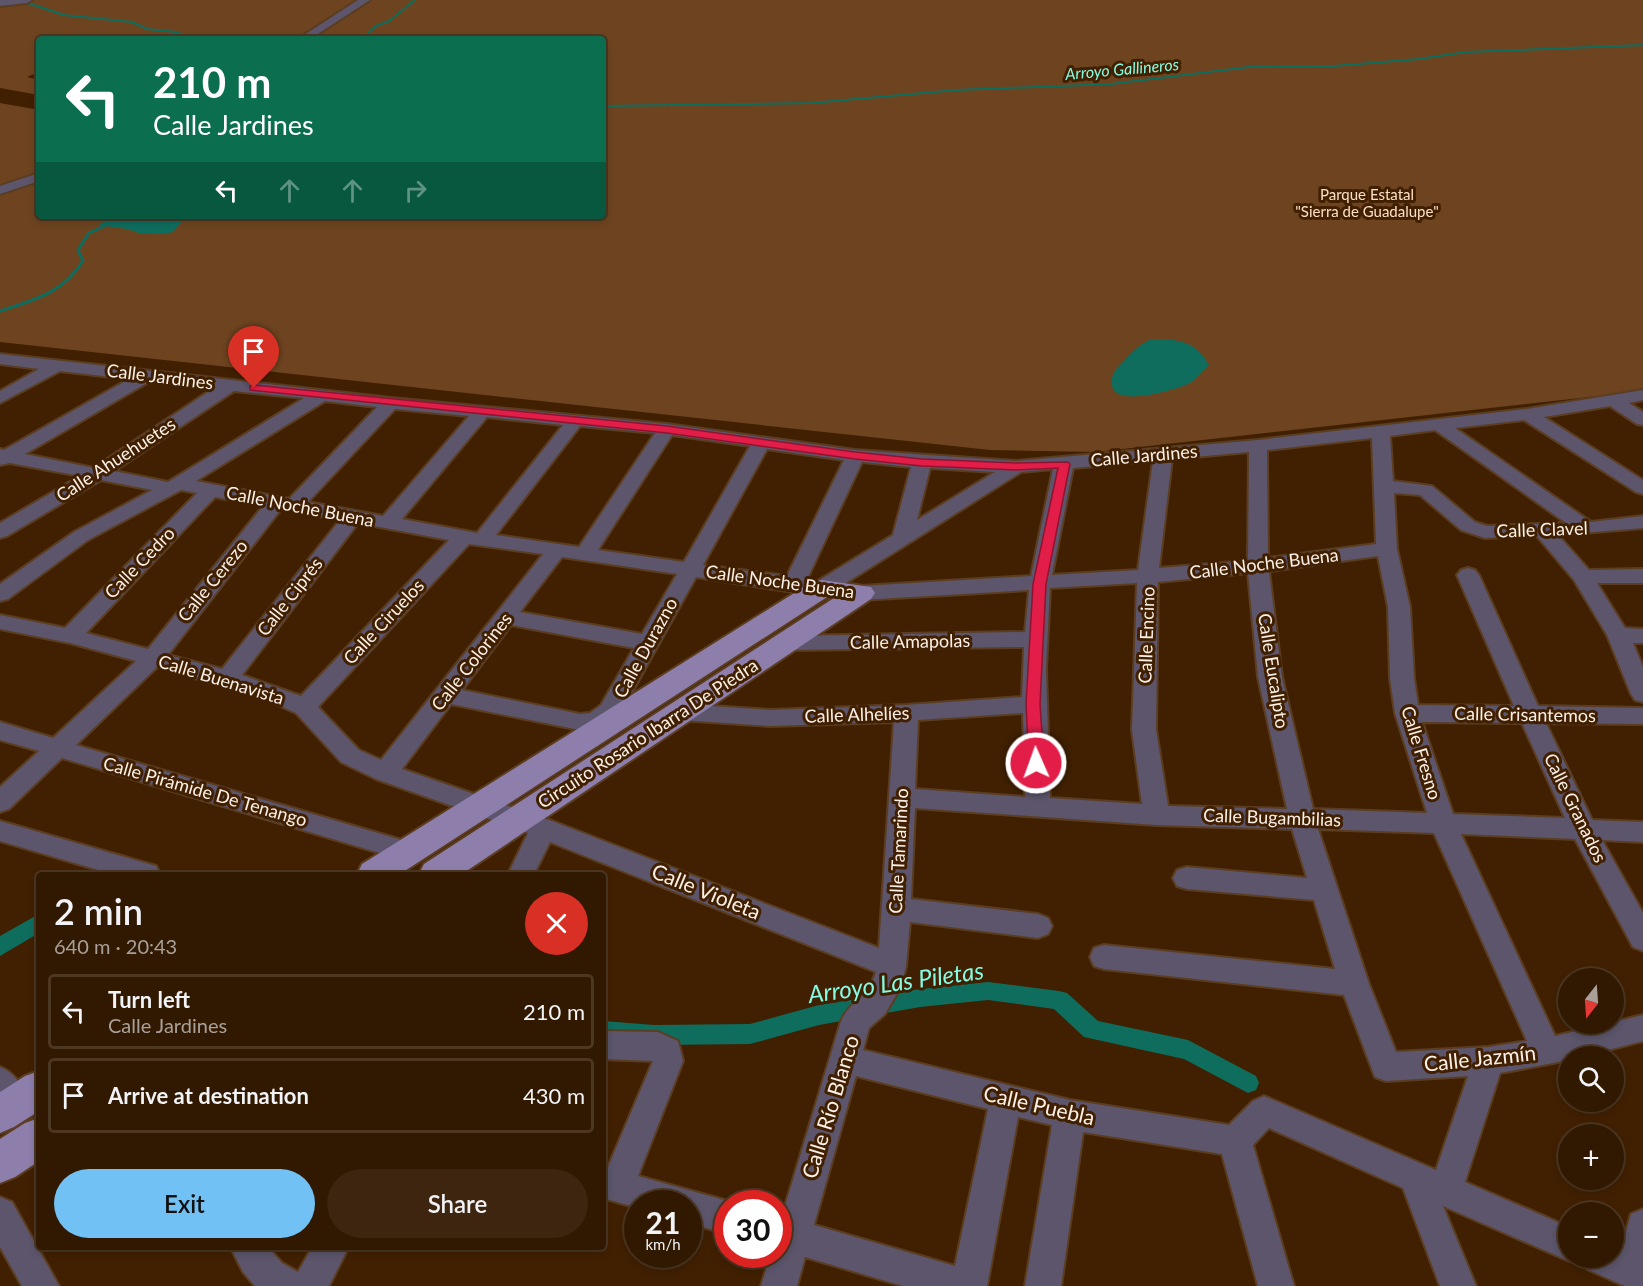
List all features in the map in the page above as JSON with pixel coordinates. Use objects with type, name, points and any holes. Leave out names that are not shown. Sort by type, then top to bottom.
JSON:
[{"type":"main road","name":"Calle Noche Buena","points":[[808,586],[861,593]]},
{"type":"main road","points":[[377,872],[481,807],[808,586]]},
{"type":"main road","name":"Circuito Rosario Ibarra De Piedra","points":[[440,872],[532,824],[681,712],[861,593]]},
{"type":"main road","points":[[0,1163],[36,1139]]},
{"type":"street","points":[[0,3],[27,0]]},
{"type":"street","points":[[308,36],[365,0]]},
{"type":"street","points":[[0,190],[36,178]]},
{"type":"street","name":"Calle Jardines","points":[[0,359],[391,403],[667,429],[855,456],[1016,467],[1258,446],[1382,432],[1527,414],[1643,395]]},
{"type":"street","points":[[0,398],[58,365]]},
{"type":"street","points":[[2,458],[148,375]]},
{"type":"street","name":"Calle Ahuehuetes","points":[[0,532],[96,475],[231,385]]},
{"type":"street","points":[[0,594],[81,536],[174,487],[321,395]]},
{"type":"street","points":[[1613,400],[1643,420]]},
{"type":"street","name":"Calle Cerezo","points":[[0,802],[152,659],[284,504],[391,403]]},
{"type":"street","points":[[387,524],[483,411]]},
{"type":"street","points":[[1527,414],[1643,488]]},
{"type":"street","name":"Calle Ciruelos","points":[[304,707],[473,537],[575,421]]},
{"type":"street","points":[[1439,425],[1587,528]]},
{"type":"street","points":[[585,554],[667,429]]},
{"type":"street","name":"Calle Fresno","points":[[1382,432],[1388,549],[1399,607],[1402,678],[1407,713],[1443,823],[1547,1052]]},
{"type":"street","name":"Calle Durazno","points":[[447,695],[580,722],[595,722],[610,711],[761,443]]},
{"type":"street","name":"Calle Eucalipto","points":[[1258,446],[1258,566],[1270,677],[1302,820],[1354,984],[1386,1067]]},
{"type":"street","name":"Calle Encino","points":[[1156,815],[1144,730],[1149,576],[1163,455]]},
{"type":"street","points":[[808,586],[855,456]]},
{"type":"street","name":"Calle Noche Buena","points":[[2,458],[96,475],[210,490],[387,524],[808,586]]},
{"type":"street","points":[[903,536],[922,462]]},
{"type":"street","points":[[1038,808],[1033,704],[1035,639],[1040,584],[1064,464]]},
{"type":"street","points":[[808,586],[903,536],[1016,467]]},
{"type":"street","name":"Calle Clavel","points":[[1383,486],[1425,490],[1475,530],[1485,532],[1587,528],[1643,522]]},
{"type":"street","name":"Calle Cedro","points":[[70,636],[210,490]]},
{"type":"street","name":"Calle Ciprés","points":[[227,678],[353,517]]},
{"type":"street","points":[[1543,530],[1583,577],[1618,635],[1643,694]]},
{"type":"street","name":"Calle Noche Buena","points":[[861,593],[1149,576],[1258,566],[1388,549]]},
{"type":"street","name":"Calle Colorines","points":[[385,773],[557,550]]},
{"type":"street","name":"Calle Granados","points":[[1468,575],[1584,831],[1643,939]]},
{"type":"street","points":[[1583,577],[1643,576]]},
{"type":"street","points":[[507,617],[650,643]]},
{"type":"street","name":"Calle Buenavista","points":[[0,622],[70,636],[268,691],[304,707],[350,756],[385,773],[532,824]]},
{"type":"street","points":[[1618,635],[1643,636]]},
{"type":"street","name":"Calle Amapolas","points":[[786,643],[1035,639]]},
{"type":"street","name":"Calle Alhelíes","points":[[681,712],[770,718],[906,713],[1033,704]]},
{"type":"street","name":"Calle Tamarindo","points":[[889,977],[897,909],[906,713]]},
{"type":"street","name":"Calle Crisantemos","points":[[1407,713],[1643,716]]},
{"type":"street","name":"Calle Pirámide De Tenango","points":[[0,731],[410,852]]},
{"type":"street","name":"Calle Bugambilias","points":[[901,798],[1156,815],[1443,823],[1643,832]]},
{"type":"street","points":[[521,872],[532,824]]},
{"type":"street","name":"Calle Violeta","points":[[532,824],[889,977]]},
{"type":"street","points":[[0,831],[139,872]]},
{"type":"street","points":[[1186,878],[1324,891]]},
{"type":"street","points":[[897,909],[1038,926]]},
{"type":"street","points":[[1104,957],[1354,984]]},
{"type":"street","name":"Calle Río Blanco","points":[[792,1216],[856,1021],[874,1005],[889,977]]},
{"type":"street","name":"Calle Jazmín","points":[[1386,1067],[1488,1061],[1547,1052],[1643,1028]]},
{"type":"street","points":[[606,1045],[658,1046],[667,1051],[668,1061],[610,1184],[631,1190]]},
{"type":"street","name":"Calle Puebla","points":[[844,1059],[1070,1115],[1235,1141]]},
{"type":"street","points":[[1446,1191],[1488,1061]]},
{"type":"street","points":[[969,1286],[1006,1099]]},
{"type":"street","points":[[1276,1286],[1235,1141],[1264,1111],[1558,1239]]},
{"type":"street","points":[[1043,1286],[1070,1115]]},
{"type":"street","points":[[1415,1177],[1458,1286]]},
{"type":"street","points":[[0,1214],[41,1286]]},
{"type":"street","points":[[1624,1268],[1638,1274],[1643,1226]]},
{"type":"street","points":[[792,1236],[963,1286]]},
{"type":"street","points":[[249,1250],[261,1269],[278,1282],[289,1286]]},
{"type":"street","points":[[310,1286],[330,1250]]},
{"type":"street","name":"Calle Río Blanco","points":[[779,1286],[781,1268]]},
{"type":"green space","name":"Parque Estatal \"Sierra de Guadalupe\"","points":[[0,0],[1643,0],[1643,391],[1095,452],[990,450],[0,342],[0,103],[36,109],[36,219],[606,219],[606,36],[36,36],[36,73],[27,77],[36,79],[36,94],[0,88]]},
{"type":"water","points":[[108,219],[184,219],[173,232],[163,234],[139,233],[99,225]]},
{"type":"water","points":[[1153,339],[1186,343],[1198,351],[1209,365],[1191,382],[1171,390],[1133,396],[1115,392],[1112,382],[1116,369],[1139,346]]},
{"type":"waterway","points":[[367,36],[376,26],[389,21],[415,0]]},
{"type":"waterway","points":[[25,2],[64,15],[132,22],[147,29],[176,32],[187,36]]},
{"type":"waterway","name":"Arroyo Gallineros","points":[[606,106],[811,103],[957,90],[1111,84],[1249,67],[1334,66],[1419,59],[1466,52],[1643,45]]},
{"type":"waterway","points":[[0,311],[47,294],[66,281],[83,261],[78,250],[89,233],[107,225]]},
{"type":"waterway","name":"Arroyo Las Piletas","points":[[0,947],[36,924]]},
{"type":"waterway","name":"Arroyo Las Piletas","points":[[606,1031],[654,1035],[750,1034],[819,1015],[920,998],[988,991],[1059,1000],[1092,1030],[1188,1050],[1248,1083]]},
{"type":"route","points":[[254,388],[667,429],[855,456],[1016,467],[1064,464],[1040,584],[1033,704],[1036,763]]}]
